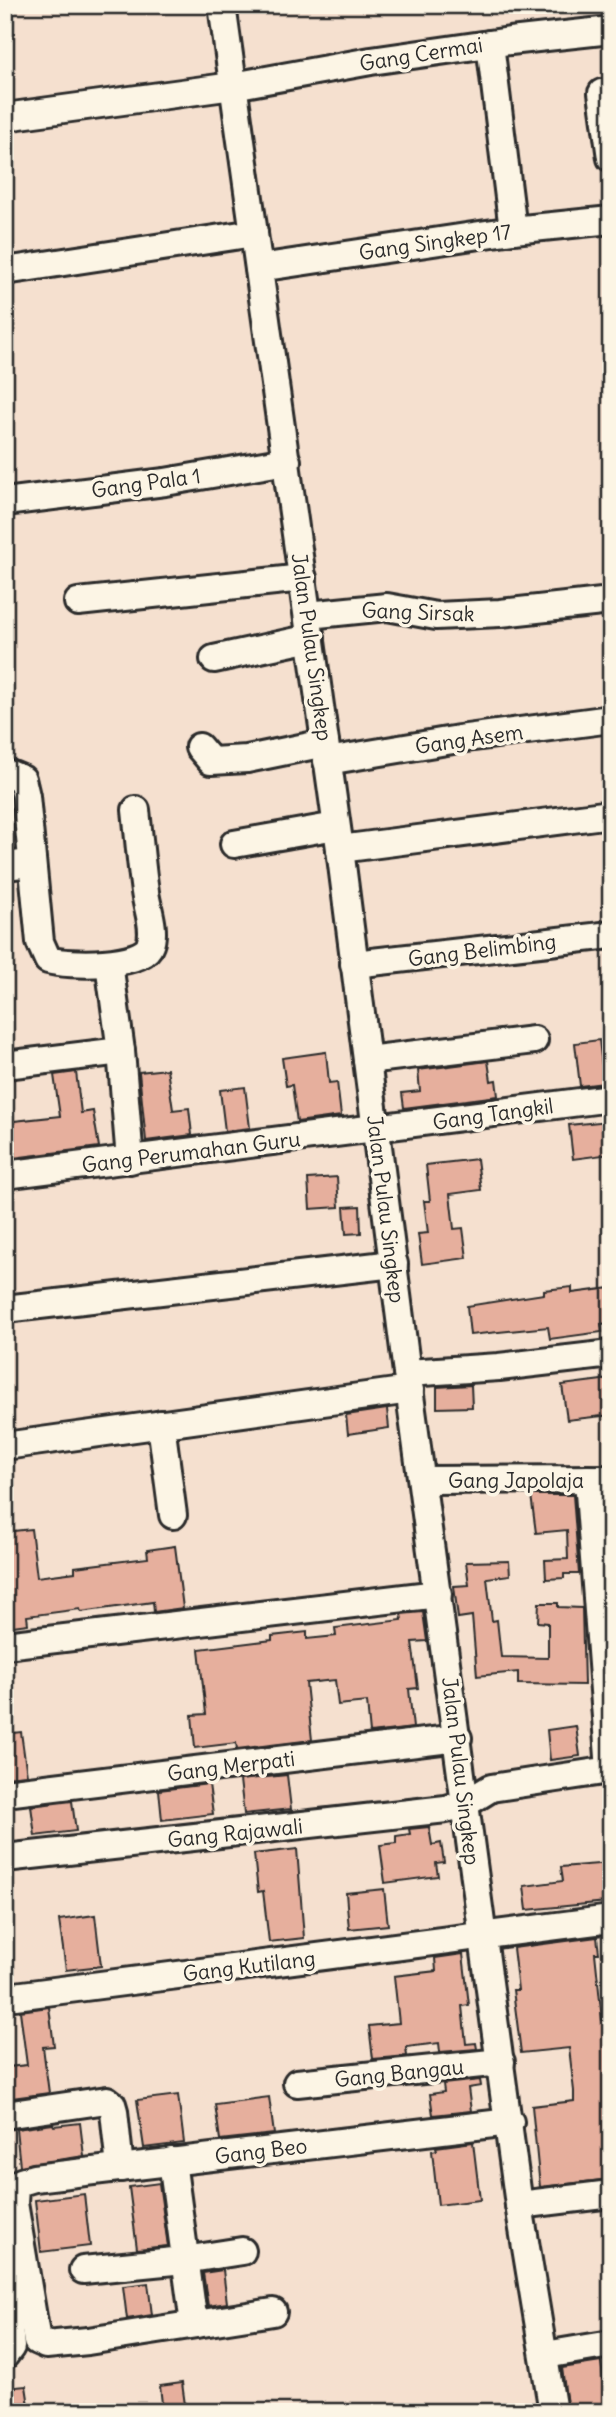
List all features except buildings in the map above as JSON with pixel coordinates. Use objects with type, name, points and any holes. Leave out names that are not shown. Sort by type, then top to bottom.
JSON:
[{"type":"street","name":"Jalan Pulau Singkep","points":[[222,5],[310,626],[519,2205],[553,2412]]},
{"type":"street","name":"Gang Cermai","points":[[5,117],[233,86],[371,61],[611,30]]},
{"type":"street","points":[[490,44],[513,230]]},
{"type":"street","points":[[602,93],[611,158]]},
{"type":"street","name":"Gang Singkep 17","points":[[260,268],[513,230],[611,220]]},
{"type":"street","points":[[5,271],[254,233]]},
{"type":"street","name":"Gang Pala 1","points":[[5,502],[164,482],[287,461]]},
{"type":"street","points":[[78,602],[303,578]]},
{"type":"street","name":"Gang Sirsak","points":[[214,659],[310,626],[387,607],[436,616],[500,613],[611,601]]},
{"type":"street","name":"Gang Asem","points":[[199,747],[211,761],[247,759],[459,739],[611,719]]},
{"type":"street","points":[[11,775],[22,779],[26,796],[40,943],[48,960],[61,964],[109,963],[144,955],[150,948],[153,936],[136,810]]},
{"type":"street","points":[[234,844],[611,814]]},
{"type":"street","points":[[5,866],[31,863]]},
{"type":"street","name":"Gang Belimbing","points":[[354,964],[611,935]]},
{"type":"street","points":[[109,963],[121,1051],[130,1160]]},
{"type":"street","points":[[367,1060],[534,1040]]},
{"type":"street","points":[[5,1065],[121,1051]]},
{"type":"street","name":"Gang Tangkil","points":[[376,1129],[611,1098]]},
{"type":"street","name":"Gang Perumahan Guru","points":[[5,1175],[376,1129]]},
{"type":"street","points":[[5,1309],[394,1268]]},
{"type":"street","points":[[5,1446],[161,1424],[499,1367],[611,1354]]},
{"type":"street","points":[[161,1424],[173,1515]]},
{"type":"street","points":[[599,1479],[610,1770]]},
{"type":"street","name":"Gang Japolaja","points":[[422,1480],[599,1479]]},
{"type":"street","points":[[5,1645],[438,1594]]},
{"type":"street","name":"Gang Merpati","points":[[5,1793],[457,1738]]},
{"type":"street","name":"Gang Rajawali","points":[[5,1858],[446,1810],[465,1804],[491,1788],[610,1770]]},
{"type":"street","name":"Gang Kutilang","points":[[15,1996],[611,1919]]},
{"type":"street","name":"Gang Bangau","points":[[297,2083],[501,2062]]},
{"type":"street","points":[[5,2115],[107,2100],[114,2111],[120,2168]]},
{"type":"street","name":"Gang Beo","points":[[194,2324],[78,2342],[46,2345],[37,2341],[33,2331],[14,2203],[15,2188],[21,2182],[34,2178],[510,2122]]},
{"type":"street","points":[[172,2161],[194,2324],[273,2312]]},
{"type":"street","points":[[519,2205],[611,2194]]},
{"type":"street","points":[[83,2270],[242,2250]]},
{"type":"street","points":[[5,2286],[11,2347],[5,2355]]},
{"type":"street","points":[[545,2355],[611,2344]]}]
